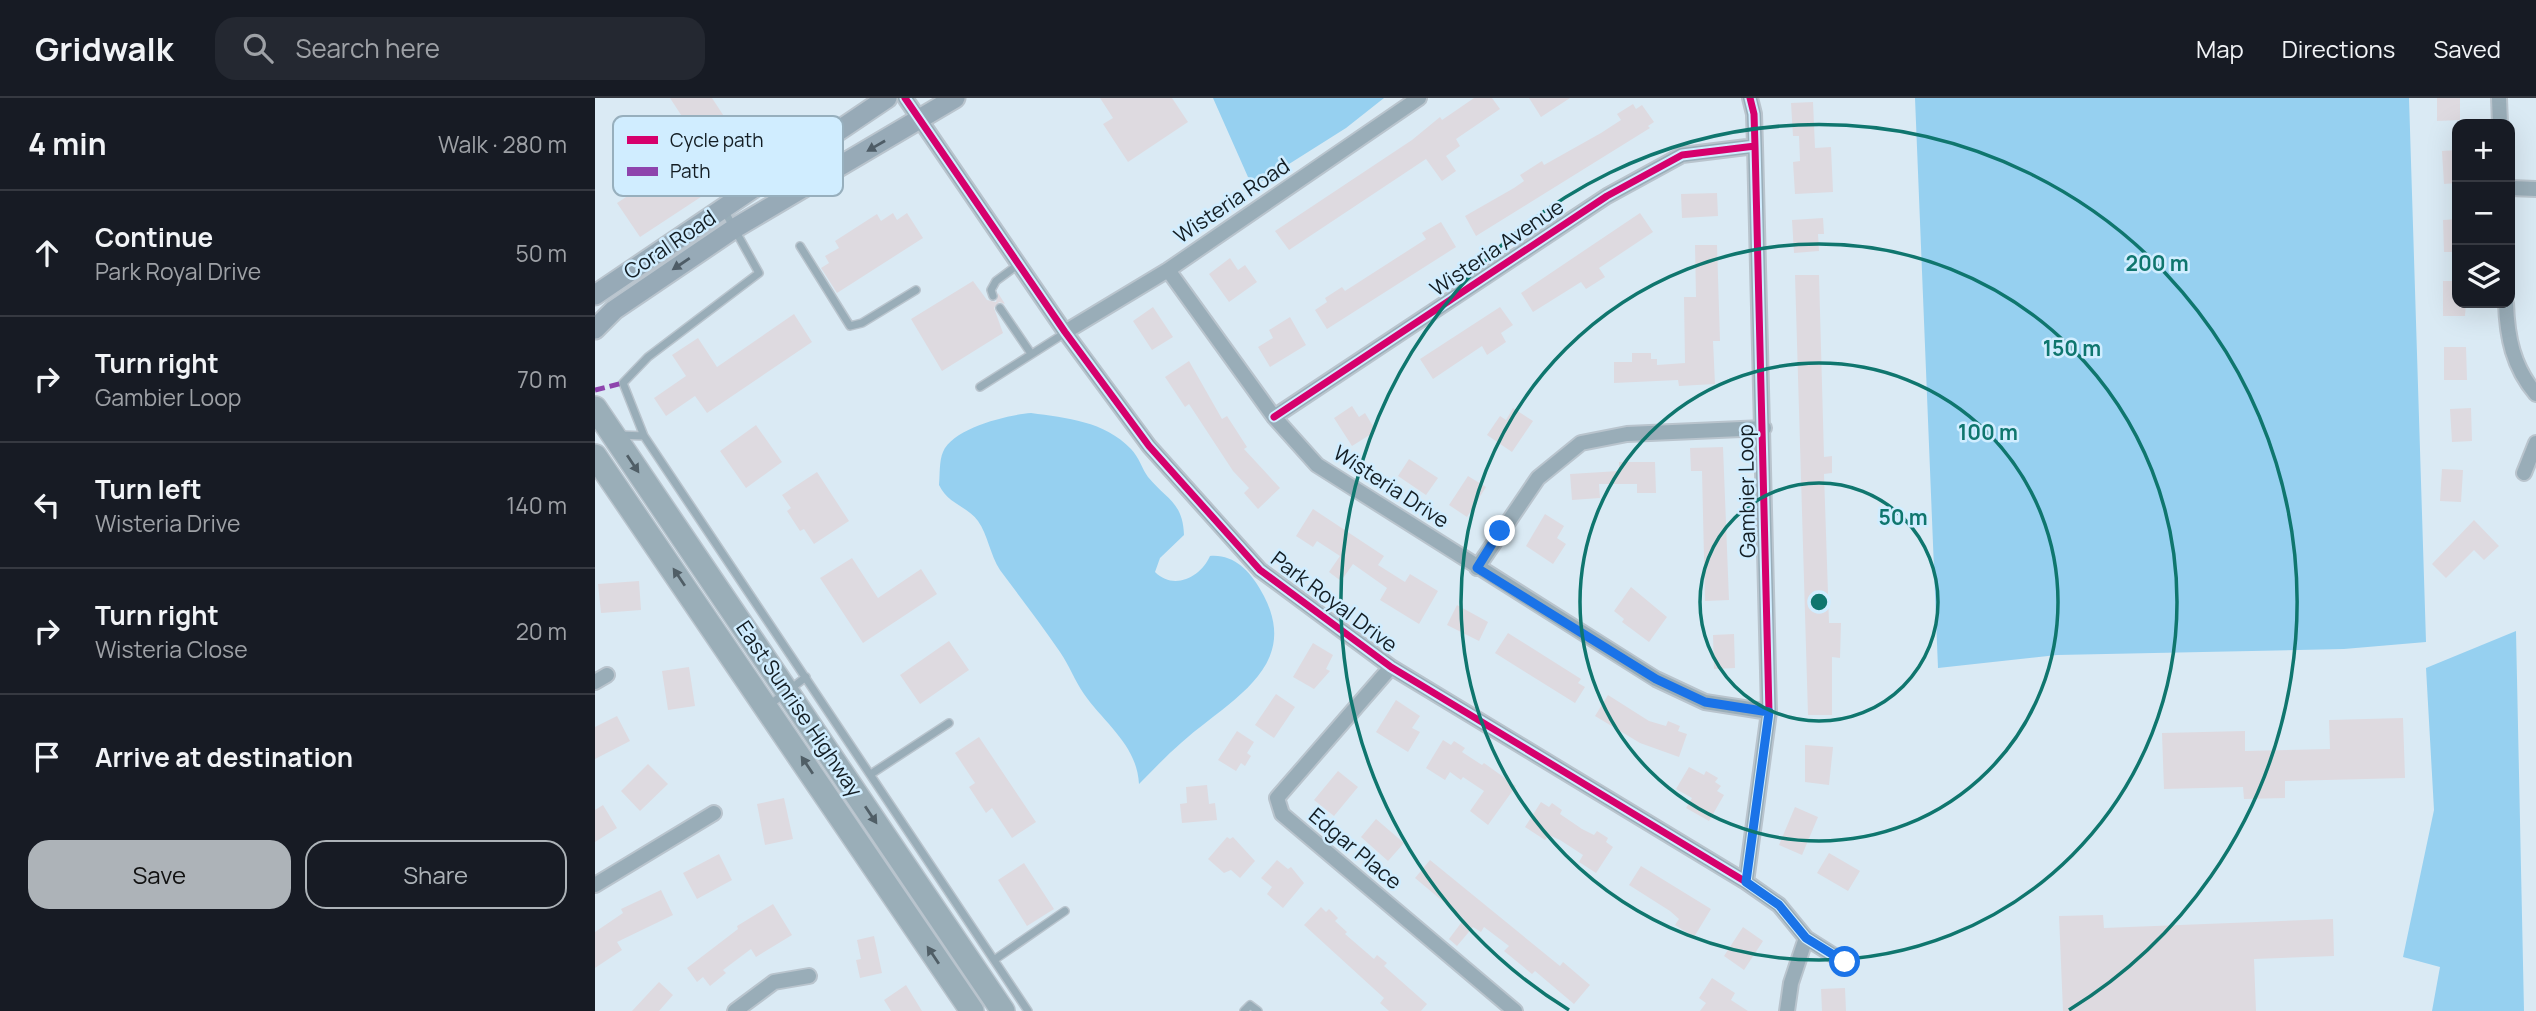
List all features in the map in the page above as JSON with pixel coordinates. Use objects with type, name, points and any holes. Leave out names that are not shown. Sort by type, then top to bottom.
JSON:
[{"type":"main road","name":"Coral Road","points":[[843,129],[887,98]]},
{"type":"main road","name":"Coral Road","points":[[843,165],[955,98]]},
{"type":"main road","name":"Coral Road","points":[[595,295],[746,196]]},
{"type":"main road","name":"Coral Road","points":[[595,328],[614,310],[734,228],[790,196]]},
{"type":"main road","name":"East Sunrise Highway","points":[[595,408],[1003,1011]]},
{"type":"main road","name":"East Sunrise Highway","points":[[595,456],[768,706],[972,1011]]},
{"type":"street","name":"Park Royal Drive","points":[[905,98],[1065,332],[1149,446],[1259,570],[1391,667],[1746,882],[1779,905],[1806,938],[1845,962]]},
{"type":"street","name":"Wisteria Road","points":[[1065,332],[1168,270],[1419,98]]},
{"type":"street","name":"Gambier Loop","points":[[1746,882],[1769,712],[1764,428],[1754,114],[1750,98]]},
{"type":"street","points":[[2499,98],[2500,119]]},
{"type":"street","name":"Wisteria Avenue","points":[[1274,417],[1607,196],[1682,155],[1755,146]]},
{"type":"street","points":[[2515,188],[2536,189]]},
{"type":"street","name":"Wisteria Drive","points":[[1168,270],[1274,417],[1317,465],[1656,679],[1705,702],[1769,712]]},
{"type":"street","points":[[2506,308],[2507,339],[2525,381],[2536,394]]},
{"type":"street","points":[[1477,568],[1538,478],[1581,443],[1627,433],[1764,428]]},
{"type":"street","points":[[2524,473],[2536,443]]},
{"type":"street","name":"Edgar Place","points":[[1391,667],[1277,798],[1282,814],[1515,1011]]},
{"type":"street","points":[[595,885],[714,813]]},
{"type":"street","points":[[1787,1011],[1791,983],[1806,938]]},
{"type":"street","points":[[735,1011],[774,982],[809,976]]},
{"type":"lane","points":[[724,211],[759,273],[648,357],[623,383],[644,436],[1028,1011]]},
{"type":"lane","points":[[800,246],[850,326],[862,323],[916,289]]},
{"type":"lane","points":[[993,296],[991,290],[996,281],[1019,264]]},
{"type":"lane","points":[[1000,307],[1030,352]]},
{"type":"lane","points":[[980,387],[1030,352],[1065,332]]},
{"type":"lane","points":[[613,435],[644,436]]},
{"type":"lane","points":[[768,706],[806,677]]},
{"type":"lane","points":[[871,774],[949,723]]},
{"type":"lane","points":[[994,960],[1065,911]]},
{"type":"lane","points":[[1244,1011],[1250,1005],[1258,1011]]},
{"type":"shaded area","points":[[1213,98],[1384,98],[1346,128],[1259,183],[1248,177]]},
{"type":"shaded area","points":[[1915,98],[2409,98],[2426,642],[2344,649],[2057,655],[1938,668]]},
{"type":"shaded area","points":[[1031,413],[1084,422],[1109,432],[1134,452],[1148,477],[1177,508],[1183,524],[1184,535],[1160,558],[1155,572],[1162,578],[1178,581],[1186,579],[1200,570],[1210,556],[1226,558],[1240,565],[1251,576],[1272,616],[1274,639],[1268,660],[1256,678],[1240,695],[1175,748],[1139,784],[1133,758],[1126,746],[1084,694],[1060,652],[1000,570],[978,521],[947,497],[939,485],[943,452],[958,436],[982,424]]},
{"type":"shaded area","points":[[2516,631],[2524,1011],[2432,1011],[2440,967],[2403,957],[2434,810],[2426,668]]},
{"type":"building","points":[[670,98],[712,98],[724,116],[682,116]]},
{"type":"building","points":[[1100,98],[1172,98],[1188,122],[1128,162],[1103,124],[1113,118]]},
{"type":"building","points":[[1474,98],[1492,98],[1500,109],[1456,139],[1460,146],[1446,156],[1456,171],[1442,181],[1426,159],[1289,250],[1275,231],[1412,140],[1440,117],[1442,120]]},
{"type":"building","points":[[1529,98],[1570,98],[1541,117]]},
{"type":"building","points":[[2437,98],[2460,98],[2460,119],[2437,121]]},
{"type":"building","points":[[1813,102],[1815,148],[1831,147],[1833,192],[1795,194],[1793,162],[1800,161],[1799,136],[1793,136],[1791,103]]},
{"type":"building","points":[[1633,104],[1636,109],[1642,105],[1654,122],[1648,126],[1650,128],[1476,236],[1465,216],[1524,181],[1520,175],[1542,161],[1544,165],[1621,120],[1617,114]]},
{"type":"building","points":[[2452,150],[2452,183],[2444,184],[2442,151]]},
{"type":"building","points":[[1717,193],[1718,216],[1682,218],[1681,194]]},
{"type":"building","points":[[628,196],[702,196],[640,237],[617,203]]},
{"type":"building","points":[[893,213],[897,220],[907,213],[923,238],[837,293],[821,268],[829,263],[825,256],[839,248],[835,241],[877,214],[881,221]]},
{"type":"building","points":[[1640,213],[1653,232],[1599,268],[1605,277],[1586,289],[1581,282],[1533,312],[1521,293]]},
{"type":"building","points":[[1823,218],[1824,234],[1818,234],[1819,251],[1794,253],[1792,220]]},
{"type":"building","points":[[2452,219],[2452,252],[2444,252],[2443,220]]},
{"type":"building","points":[[1441,222],[1456,247],[1327,329],[1315,310],[1327,302],[1325,298],[1342,287],[1345,291],[1426,239],[1422,233]]},
{"type":"building","points":[[1695,245],[1717,245],[1720,341],[1713,341],[1715,384],[1679,386],[1678,380],[1614,383],[1614,362],[1632,362],[1632,353],[1651,353],[1651,359],[1657,359],[1657,365],[1685,363],[1684,297],[1696,297]]},
{"type":"building","points":[[1230,258],[1238,270],[1245,265],[1257,282],[1229,302],[1209,274]]},
{"type":"building","points":[[1795,275],[1819,275],[1824,457],[1832,456],[1832,473],[1824,474],[1829,623],[1841,623],[1840,658],[1832,657],[1832,715],[1808,715]]},
{"type":"building","points":[[973,281],[987,300],[996,302],[998,293],[1005,304],[999,302],[994,308],[1003,333],[942,371],[911,319]]},
{"type":"building","points":[[2443,281],[2452,281],[2452,308],[2466,308],[2465,316],[2443,316]]},
{"type":"building","points":[[1153,307],[1173,337],[1152,350],[1133,321]]},
{"type":"building","points":[[1500,307],[1513,325],[1501,333],[1506,342],[1487,355],[1482,346],[1433,379],[1420,359]]},
{"type":"building","points":[[794,314],[812,342],[707,413],[695,396],[666,416],[654,398],[686,376],[672,355],[698,338],[717,367]]},
{"type":"building","points":[[1290,317],[1306,345],[1270,367],[1258,347],[1273,338],[1269,330]]},
{"type":"building","points":[[2444,347],[2466,347],[2467,380],[2444,380]]},
{"type":"building","points":[[1189,361],[1222,419],[1227,416],[1247,447],[1244,449],[1280,488],[1258,509],[1244,493],[1249,488],[1233,471],[1189,404],[1185,407],[1165,377]]},
{"type":"building","points":[[1352,406],[1359,417],[1365,413],[1376,431],[1352,446],[1334,418]]},
{"type":"building","points":[[1513,408],[1533,421],[1512,452],[1487,435],[1500,416],[1506,420]]},
{"type":"building","points":[[2471,408],[2472,441],[2452,442],[2450,409]]},
{"type":"building","points":[[756,425],[782,462],[746,488],[720,451]]},
{"type":"building","points":[[1723,447],[1729,600],[1705,601],[1702,471],[1691,471],[1690,448]]},
{"type":"building","points":[[1409,459],[1438,478],[1426,495],[1398,476]]},
{"type":"building","points":[[1619,462],[1655,462],[1656,493],[1637,493],[1637,484],[1599,484],[1600,498],[1572,500],[1570,474],[1619,471]]},
{"type":"building","points":[[2442,469],[2463,470],[2461,502],[2440,501]]},
{"type":"building","points":[[817,472],[849,521],[814,544],[804,529],[800,531],[787,511],[791,508],[782,495]]},
{"type":"building","points":[[1468,476],[1486,487],[1467,517],[1449,505]]},
{"type":"building","points":[[1313,509],[1384,556],[1378,565],[1405,582],[1410,574],[1438,591],[1419,624],[1380,600],[1387,588],[1353,564],[1341,581],[1329,572],[1340,556],[1317,541],[1313,547],[1296,536]]},
{"type":"building","points":[[1545,514],[1564,526],[1557,538],[1566,544],[1553,564],[1526,546]]},
{"type":"building","points":[[2474,520],[2499,546],[2484,560],[2474,550],[2446,578],[2432,564]]},
{"type":"building","points":[[852,558],[878,598],[921,569],[937,594],[863,643],[820,578]]},
{"type":"building","points":[[639,581],[641,610],[601,613],[598,584]]},
{"type":"building","points":[[1631,587],[1667,617],[1649,642],[1622,622],[1624,619],[1614,611]]},
{"type":"building","points":[[1457,605],[1488,622],[1479,641],[1447,625]]},
{"type":"building","points":[[1508,633],[1581,679],[1578,683],[1585,687],[1575,703],[1495,653]]},
{"type":"building","points":[[1734,634],[1735,668],[1714,669],[1713,635]]},
{"type":"building","points":[[949,641],[969,670],[920,704],[900,675]]},
{"type":"building","points":[[1313,643],[1333,655],[1326,669],[1330,671],[1314,689],[1293,677]]},
{"type":"building","points":[[689,667],[695,706],[668,710],[662,671]]},
{"type":"building","points":[[1276,694],[1295,707],[1274,738],[1255,725]]},
{"type":"building","points":[[1608,695],[1649,721],[1666,726],[1668,721],[1680,726],[1678,731],[1687,734],[1679,757],[1640,743],[1595,716]]},
{"type":"building","points":[[1396,700],[1420,716],[1412,728],[1420,732],[1408,752],[1376,732]]},
{"type":"building","points":[[617,716],[630,741],[595,759],[595,727]]},
{"type":"building","points":[[2403,718],[2405,778],[2285,781],[2285,798],[2244,799],[2243,787],[2164,789],[2162,733],[2245,731],[2245,751],[2330,749],[2329,720]]},
{"type":"building","points":[[1237,731],[1254,742],[1247,753],[1251,756],[1245,766],[1241,763],[1236,771],[1218,760]]},
{"type":"building","points":[[979,737],[1036,822],[1012,838],[992,808],[986,813],[969,787],[975,783],[955,753]]},
{"type":"building","points":[[1443,740],[1451,745],[1454,741],[1465,748],[1462,752],[1482,765],[1484,763],[1516,786],[1488,825],[1470,811],[1484,791],[1463,777],[1461,780],[1450,772],[1445,780],[1426,768]]},
{"type":"building","points":[[1805,745],[1833,747],[1829,785],[1805,782]]},
{"type":"building","points":[[648,764],[668,784],[640,811],[621,791]]},
{"type":"building","points":[[1689,767],[1704,775],[1706,771],[1718,778],[1715,782],[1721,786],[1717,791],[1724,795],[1709,821],[1686,808],[1692,798],[1676,789]]},
{"type":"building","points":[[1338,771],[1358,787],[1334,816],[1314,800]]},
{"type":"building","points":[[1207,785],[1209,804],[1215,803],[1217,820],[1182,823],[1180,804],[1187,803],[1186,787]]},
{"type":"building","points":[[784,798],[793,839],[765,845],[757,804]]},
{"type":"building","points":[[1541,802],[1549,807],[1552,803],[1562,810],[1560,814],[1582,829],[1594,835],[1597,831],[1608,838],[1606,842],[1613,847],[1596,873],[1579,862],[1583,855],[1560,840],[1549,835],[1545,840],[1525,827]]},
{"type":"building","points":[[603,805],[617,828],[595,842],[595,810]]},
{"type":"building","points":[[1795,807],[1818,817],[1802,855],[1779,845]]},
{"type":"building","points":[[1376,819],[1404,843],[1388,861],[1361,837]]},
{"type":"building","points":[[1227,837],[1233,837],[1255,861],[1240,878],[1231,870],[1224,873],[1208,859]]},
{"type":"building","points":[[1829,853],[1860,871],[1848,891],[1817,873]]},
{"type":"building","points":[[719,854],[732,880],[697,899],[683,873]]},
{"type":"building","points":[[1277,860],[1288,869],[1291,867],[1304,883],[1283,908],[1267,894],[1272,887],[1261,878]]},
{"type":"building","points":[[1430,860],[1560,966],[1563,962],[1590,985],[1574,1004],[1535,971],[1532,974],[1504,951],[1509,946],[1484,927],[1481,932],[1473,927],[1457,946],[1449,939],[1464,919],[1415,878]]},
{"type":"building","points":[[1024,863],[1054,909],[1027,926],[998,880]]},
{"type":"building","points":[[1641,866],[1711,909],[1694,937],[1675,925],[1679,919],[1670,911],[1629,885]]},
{"type":"building","points":[[661,890],[673,915],[617,942],[622,950],[595,968],[595,932],[623,913],[621,909]]},
{"type":"building","points":[[773,904],[792,935],[756,957],[751,949],[723,970],[726,973],[710,986],[703,977],[697,982],[687,968],[738,929],[737,926]]},
{"type":"building","points":[[1321,907],[1326,912],[1329,909],[1338,918],[1335,921],[1347,932],[1345,934],[1374,959],[1377,955],[1387,963],[1384,966],[1427,1004],[1421,1011],[1389,1011],[1380,1003],[1384,998],[1304,925]]},
{"type":"building","points":[[2103,915],[2104,928],[2333,919],[2334,956],[2254,959],[2256,1011],[2063,1011],[2059,916]]},
{"type":"building","points":[[1743,927],[1763,941],[1744,970],[1724,956]]},
{"type":"building","points":[[874,936],[882,973],[860,978],[856,960],[861,959],[857,940]]},
{"type":"building","points":[[1712,978],[1735,993],[1731,1000],[1748,1011],[1700,1011],[1706,1003],[1699,998]]},
{"type":"building","points":[[659,982],[673,995],[659,1011],[632,1011]]},
{"type":"building","points":[[906,985],[922,1011],[891,1011],[884,1000]]},
{"type":"building","points":[[1845,988],[1846,1011],[1822,1011],[1821,989]]},
{"type":"marked path","points":[[595,390],[623,383]]},
{"type":"cycle path","points":[[905,98],[1065,332],[1149,446],[1260,570],[1391,667],[1746,882],[1779,905],[1806,938],[1844,962]]},
{"type":"cycle path","points":[[1746,882],[1769,712],[1755,146],[1754,114],[1750,98]]},
{"type":"cycle path","points":[[1274,417],[1607,196],[1682,155],[1755,146]]},
{"type":"route","points":[[1500,531],[1477,568],[1656,679],[1705,702],[1769,712],[1746,882],[1779,905],[1806,938],[1845,962]]}]
